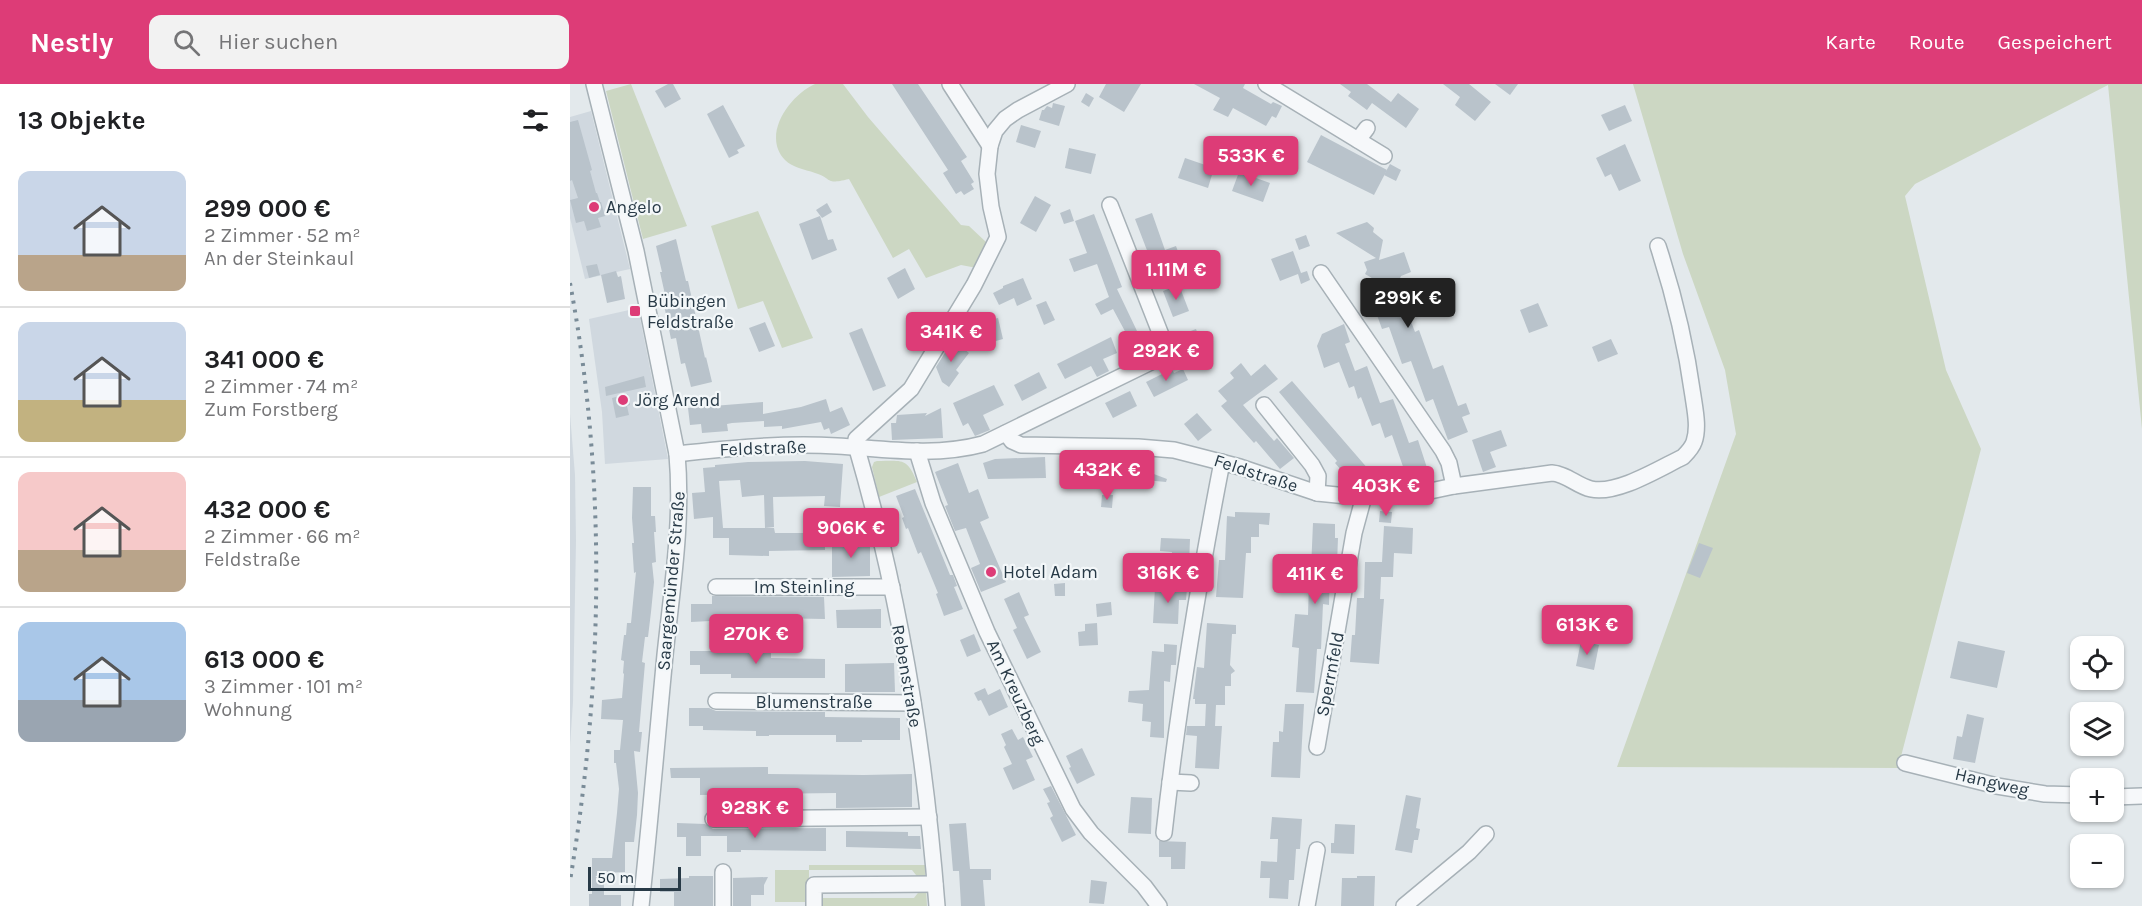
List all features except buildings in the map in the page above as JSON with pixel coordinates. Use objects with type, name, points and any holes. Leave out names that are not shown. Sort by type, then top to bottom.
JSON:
[{"type":"street","name":"Saargemünder Straße","points":[[594,84],[636,251],[677,454],[679,514],[641,906]]},
{"type":"street","points":[[950,84],[990,146]]},
{"type":"street","points":[[856,449],[856,439],[859,435],[911,389],[974,285],[998,237],[987,174],[990,146],[995,131],[1005,118],[1067,84]]},
{"type":"street","points":[[1266,84],[1362,134],[1384,156]]},
{"type":"street","points":[[1006,433],[1153,361],[1162,351],[1161,335],[1110,205]]},
{"type":"street","name":"Feldstraße","points":[[677,454],[764,446],[838,446],[856,449],[917,451],[972,447],[1006,433],[1012,441],[1022,445],[1158,448],[1190,453],[1317,492],[1364,496],[1421,493],[1552,472],[1588,489],[1609,489],[1630,482],[1683,457],[1691,449],[1696,431],[1690,374],[1671,287],[1658,246]]},
{"type":"street","points":[[1321,273],[1432,435],[1449,463],[1454,486]]},
{"type":"street","points":[[1264,405],[1312,465],[1318,476],[1317,492]]},
{"type":"street","name":"Rebenstraße","points":[[856,449],[877,520],[913,703],[929,817],[937,906]]},
{"type":"street","name":"Am Kreuzberg","points":[[917,451],[933,503],[987,632],[1074,809],[1091,833],[1144,886],[1159,906]]},
{"type":"street","points":[[1164,833],[1200,579],[1222,462]]},
{"type":"street","name":"Sperrnfeld","points":[[1317,747],[1354,533],[1364,496]]},
{"type":"street","name":"Im Steinling","points":[[716,587],[892,587]]},
{"type":"street","name":"Blumenstraße","points":[[716,701],[913,703]]},
{"type":"street","name":"Hangweg","points":[[1905,763],[1997,786],[2045,794],[2070,795]]},
{"type":"street","points":[[1170,782],[1191,783]]},
{"type":"street","points":[[2124,796],[2142,796]]},
{"type":"street","points":[[713,819],[929,817]]},
{"type":"street","points":[[1404,906],[1469,852],[1486,834]]},
{"type":"street","points":[[1307,906],[1317,850]]},
{"type":"street","points":[[723,872],[723,906]]},
{"type":"street","points":[[814,906],[814,885],[935,884]]},
{"type":"shaded area","points":[[591,111],[630,269],[585,279],[570,218],[570,117]]},
{"type":"shaded area","points":[[638,308],[668,459],[605,464],[602,412],[589,319]]},
{"type":"shaded area","points":[[570,414],[575,475],[576,541],[570,746]]},
{"type":"green space","points":[[631,84],[687,226],[643,239],[606,91]]},
{"type":"green space","points":[[815,84],[843,84],[868,117],[961,225],[969,226],[986,242],[977,268],[961,265],[926,278],[909,249],[893,258],[849,179],[832,181],[795,167],[785,160],[778,150],[777,128],[788,106],[796,97]]},
{"type":"green space","points":[[1633,84],[2142,84],[2142,429],[2108,85],[1915,184],[1905,196],[1946,370],[1981,449],[1898,768],[1617,767],[1736,434],[1725,370],[1683,254]]},
{"type":"green space","points":[[758,211],[813,338],[782,348],[763,301],[738,309],[711,226]]},
{"type":"green space","points":[[877,461],[898,461],[907,464],[917,482],[879,497],[872,467]]},
{"type":"green space","points":[[809,865],[925,865],[925,879],[920,880],[912,870],[809,870]]},
{"type":"green space","points":[[775,870],[809,870],[809,902],[775,902]]},
{"type":"green space","points":[[921,889],[926,889],[927,906],[818,906],[818,898],[914,898]]},
{"type":"railway","points":[[570,283],[582,357],[590,432],[595,507],[596,582],[589,732],[570,881]]},
{"type":"place","name":"Angelo","points":[[594,207]]},
{"type":"place","name":"Bübingen Feldstraße","points":[[635,311]]},
{"type":"place","name":"Jörg Arend","points":[[623,400]]},
{"type":"place","name":"Hotel Adam","points":[[991,572]]}]
